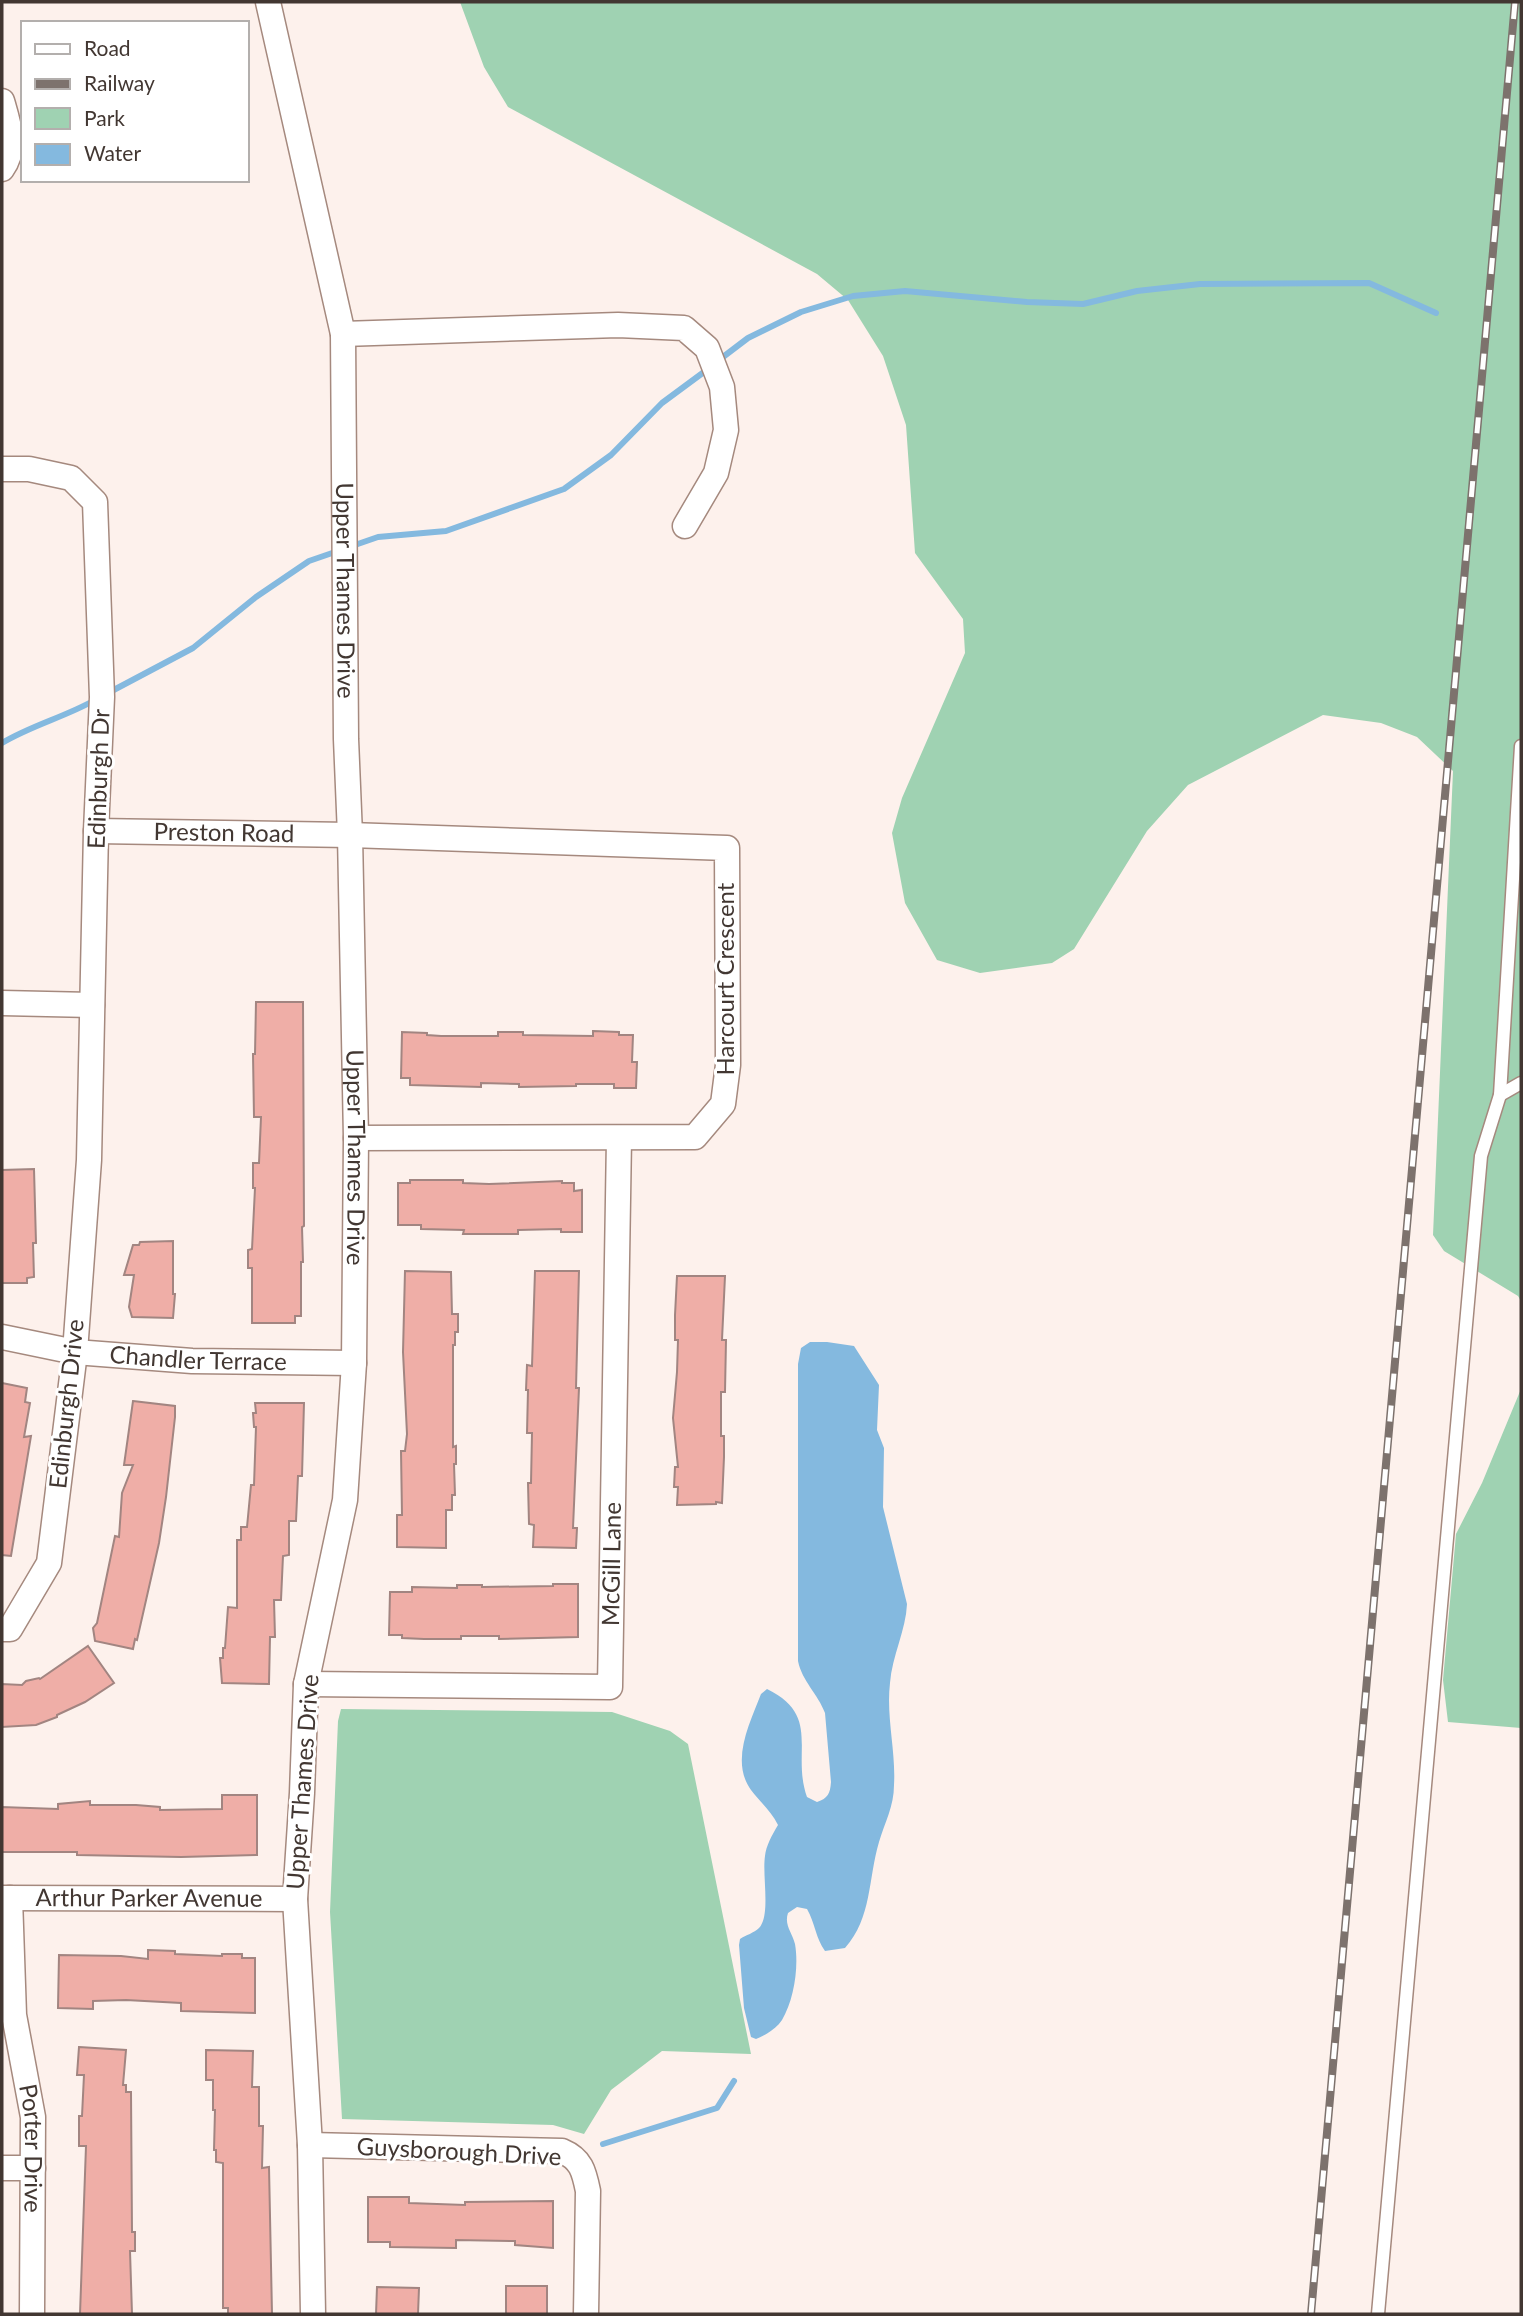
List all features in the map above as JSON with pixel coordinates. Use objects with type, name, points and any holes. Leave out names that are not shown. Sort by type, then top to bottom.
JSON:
[{"type":"street","name":"Upper Thames Drive","points":[[268,2],[343,334],[346,739],[351,835],[356,1138],[354,1363],[345,1500],[306,1684],[295,1899],[310,2145],[313,2314]]},
{"type":"street","points":[[2,101],[12,132],[9,159],[2,169]]},
{"type":"street","points":[[343,334],[618,325],[684,328],[707,348],[722,387],[726,430],[716,473],[685,526]]},
{"type":"street","name":"Edinburgh Dr","points":[[2,470],[29,469],[71,478],[94,502],[102,697],[96,831],[89,1160]]},
{"type":"street","name":"Preston Road","points":[[96,831],[351,835]]},
{"type":"street","name":"Harcourt Crescent","points":[[351,835],[727,848],[728,1065],[723,1104],[695,1137],[356,1138]]},
{"type":"street","points":[[2,1003],[92,1005]]},
{"type":"street","name":"McGill Lane","points":[[306,1684],[610,1687],[619,1139]]},
{"type":"street","name":"Edinburgh Drive","points":[[2,1629],[10,1629],[49,1563],[75,1352],[89,1160]]},
{"type":"street","name":"Chandler Terrace","points":[[2,1337],[75,1352],[192,1361],[354,1363]]},
{"type":"street","name":"Arthur Parker Avenue","points":[[6,1898],[295,1899]]},
{"type":"street","name":"Porter Drive","points":[[6,1898],[14,2015],[33,2117],[32,2314]]},
{"type":"street","name":"Guysborough Drive","points":[[310,2145],[552,2151],[570,2155],[584,2171],[588,2190],[586,2314]]},
{"type":"street","points":[[2,2168],[33,2168]]},
{"type":"lane","points":[[1378,2314],[1481,1156],[1500,1095],[1521,746]]},
{"type":"lane","points":[[1500,1095],[1521,1083]]},
{"type":"green space","points":[[460,2],[1521,2],[1521,1301],[1518,1296],[1444,1251],[1433,1235],[1453,771],[1417,737],[1381,723],[1323,715],[1188,785],[1147,831],[1074,949],[1052,963],[980,973],[937,960],[905,903],[892,833],[902,798],[965,653],[963,619],[915,553],[906,425],[883,356],[848,300],[817,274],[508,107],[484,67]]},
{"type":"green space","points":[[1521,1389],[1521,1728],[1448,1722],[1443,1680],[1456,1534],[1482,1483]]},
{"type":"green space","points":[[341,1709],[612,1712],[670,1731],[688,1744],[751,2054],[662,2051],[611,2090],[584,2134],[553,2125],[342,2119],[330,1912],[338,1721]]},
{"type":"water","points":[[810,1342],[854,1346],[879,1385],[877,1430],[884,1448],[883,1507],[907,1604],[890,1683],[894,1793],[875,1856],[865,1911],[854,1936],[845,1948],[825,1951],[807,1909],[797,1907],[788,1913],[788,1925],[796,1953],[792,1993],[780,2023],[756,2039],[751,2037],[744,2008],[739,1945],[740,1939],[757,1930],[763,1922],[764,1864],[770,1840],[778,1825],[745,1779],[742,1755],[752,1717],[761,1694],[767,1689],[784,1700],[800,1723],[803,1781],[807,1797],[817,1802],[824,1799],[829,1793],[831,1782],[825,1713],[798,1661],[798,1364],[801,1348]]},
{"type":"building","points":[[256,1002],[303,1002],[304,1226],[301,1316],[295,1316],[295,1323],[252,1323],[252,1268],[248,1268],[248,1250],[252,1249],[255,1188],[253,1163],[259,1163],[261,1117],[254,1117]]},
{"type":"building","points":[[593,1031],[633,1035],[632,1062],[637,1062],[636,1088],[614,1088],[614,1084],[519,1087],[519,1084],[481,1083],[481,1087],[410,1085],[410,1078],[401,1078],[402,1032],[441,1036],[498,1036],[498,1032],[523,1032],[523,1035],[593,1036]]},
{"type":"building","points":[[34,1169],[34,1277],[27,1278],[27,1283],[2,1283],[2,1170]]},
{"type":"building","points":[[410,1180],[463,1180],[463,1183],[489,1184],[562,1181],[574,1183],[574,1191],[582,1190],[582,1232],[561,1232],[561,1229],[518,1230],[518,1234],[463,1234],[464,1230],[421,1229],[421,1225],[398,1225],[398,1183],[410,1183]]},
{"type":"building","points":[[173,1241],[173,1318],[132,1317],[129,1307],[134,1275],[124,1275],[133,1245],[139,1245],[140,1242]]},
{"type":"building","points":[[405,1271],[451,1272],[452,1314],[458,1314],[458,1332],[455,1332],[453,1345],[455,1495],[452,1495],[452,1510],[446,1510],[446,1548],[397,1547],[397,1515],[402,1515],[401,1451],[405,1451],[407,1434],[403,1352]]},
{"type":"building","points":[[535,1271],[579,1271],[576,1388],[579,1388],[573,1528],[577,1528],[576,1548],[533,1547],[534,1525],[529,1524],[528,1483],[531,1483],[532,1433],[527,1433],[526,1390],[527,1365],[532,1366]]},
{"type":"building","points":[[677,1276],[725,1276],[722,1340],[726,1340],[725,1392],[721,1392],[721,1436],[724,1436],[722,1503],[677,1505],[678,1487],[674,1487],[675,1467],[678,1467],[673,1418],[678,1340],[675,1340]]},
{"type":"building","points":[[2,1383],[27,1388],[25,1402],[30,1403],[24,1437],[31,1436],[11,1556],[2,1555]]},
{"type":"building","points":[[133,1401],[175,1406],[175,1417],[159,1543],[133,1649],[95,1641],[93,1628],[97,1623],[115,1536],[119,1537],[122,1493],[133,1465],[124,1465]]},
{"type":"building","points":[[255,1403],[304,1403],[302,1476],[298,1476],[296,1521],[289,1521],[289,1555],[283,1556],[281,1600],[274,1600],[275,1637],[270,1637],[269,1684],[222,1683],[220,1658],[223,1658],[225,1648],[228,1607],[237,1608],[237,1540],[241,1540],[241,1527],[247,1527],[251,1485],[254,1485]]},
{"type":"building","points":[[578,1584],[578,1637],[499,1639],[499,1636],[461,1636],[461,1639],[424,1639],[389,1635],[390,1592],[412,1592],[412,1587]]},
{"type":"building","points":[[88,1646],[114,1683],[57,1717],[36,1725],[2,1727],[2,1684],[22,1685],[26,1681],[40,1679]]},
{"type":"building","points":[[222,1795],[257,1795],[257,1855],[181,1857],[2,1852],[2,1807],[58,1809],[58,1804],[90,1801],[90,1805],[136,1805],[160,1807],[160,1810],[222,1809]]},
{"type":"building","points":[[148,1950],[222,1956],[242,1954],[242,1958],[255,1958],[255,2013],[181,2011],[181,2003],[126,2000],[93,2001],[93,2009],[58,2008],[59,1955],[148,1959]]},
{"type":"building","points":[[79,2047],[126,2050],[123,2085],[126,2085],[126,2092],[131,2092],[132,2232],[135,2232],[135,2251],[130,2251],[132,2314],[80,2314],[86,2146],[79,2146],[79,2116],[82,2116],[84,2075],[77,2075]]},
{"type":"building","points":[[206,2050],[253,2051],[252,2087],[259,2087],[259,2126],[263,2126],[262,2168],[269,2167],[272,2314],[228,2314],[228,2308],[223,2308],[223,2163],[216,2162],[214,2150],[213,2080],[206,2080]]},
{"type":"building","points":[[368,2197],[409,2197],[409,2203],[465,2205],[465,2202],[553,2201],[553,2248],[515,2245],[515,2241],[456,2240],[456,2248],[390,2247],[390,2242],[368,2242]]},
{"type":"building","points":[[506,2286],[547,2286],[547,2314],[506,2314]]},
{"type":"building","points":[[377,2287],[419,2288],[418,2314],[376,2314]]},
{"type":"waterway","points":[[719,360],[748,338],[801,312],[853,296],[905,291],[1083,304],[1137,291],[1200,284],[1369,283],[1436,313]]},
{"type":"waterway","points":[[352,546],[378,537],[446,531],[564,489],[611,455],[662,403],[708,369]]},
{"type":"waterway","points":[[108,693],[193,648],[256,597],[309,561],[338,551]]},
{"type":"waterway","points":[[2,743],[95,700]]},
{"type":"waterway","points":[[603,2144],[717,2108],[734,2081]]},
{"type":"railway","points":[[1311,2314],[1515,2]]}]
